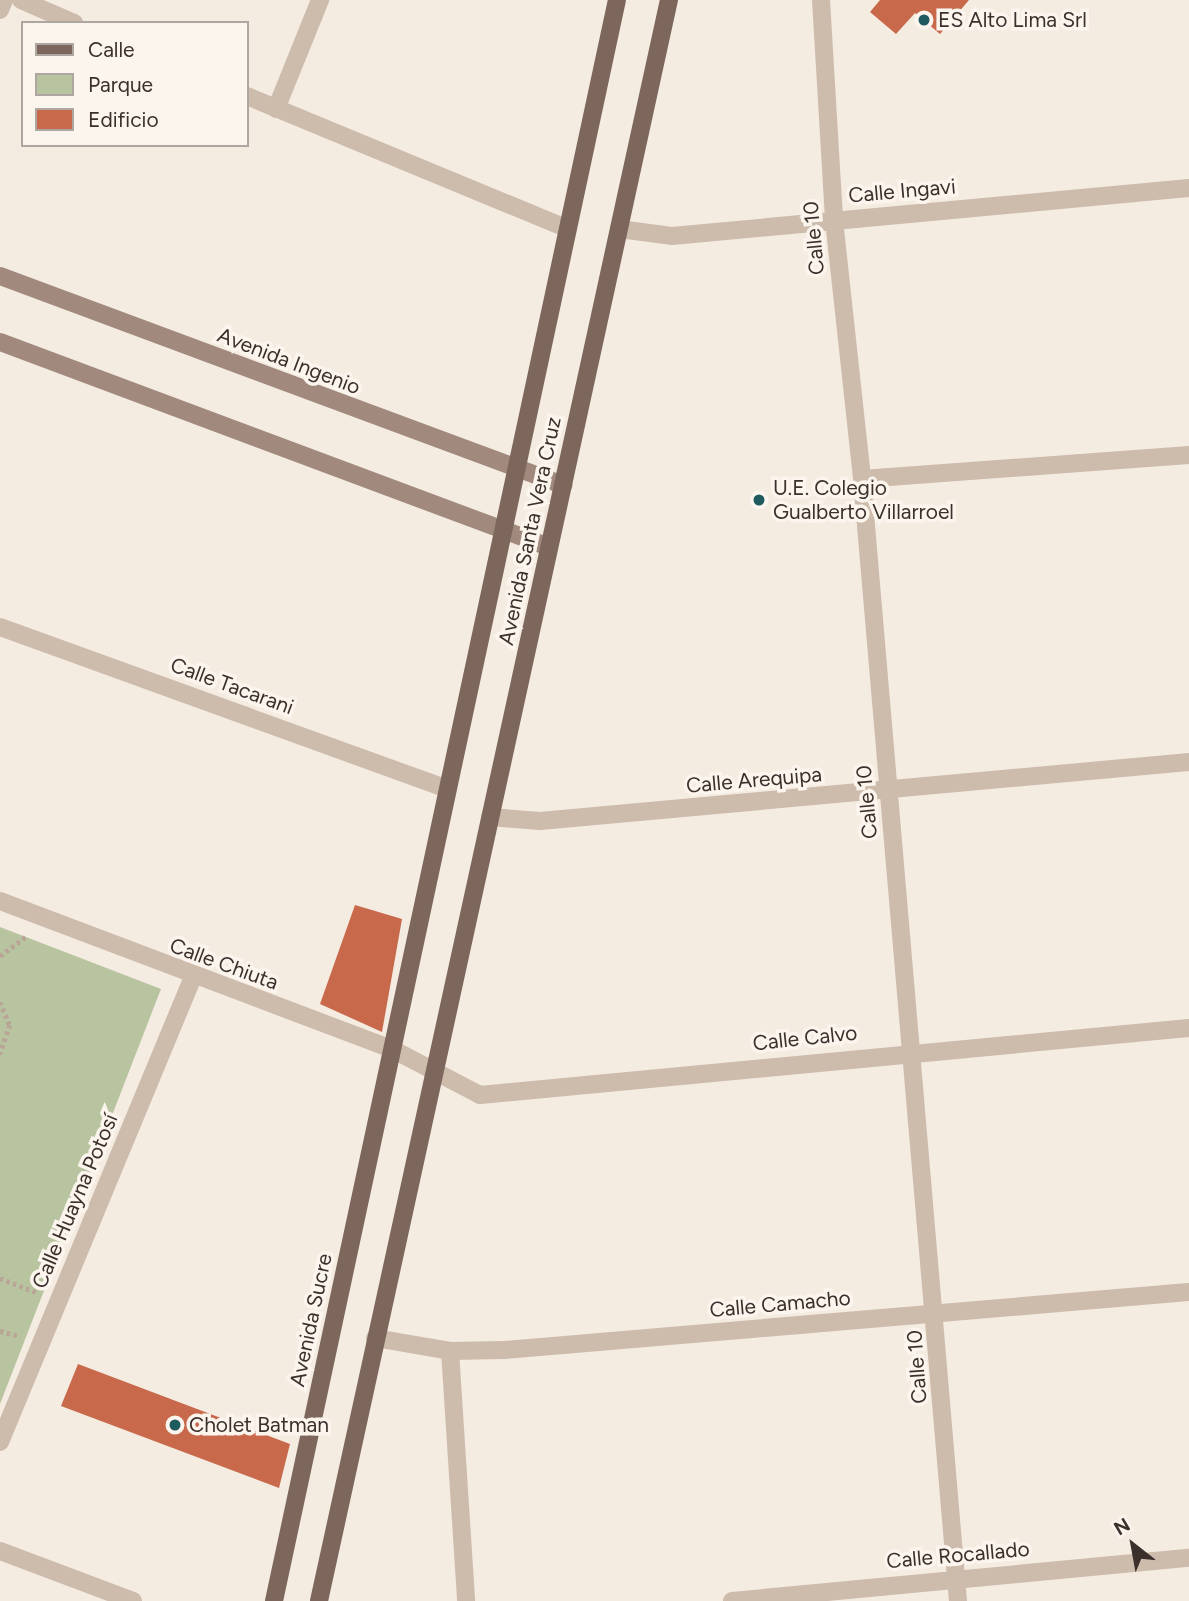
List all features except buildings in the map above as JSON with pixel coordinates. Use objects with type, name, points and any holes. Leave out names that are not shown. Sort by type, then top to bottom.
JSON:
[{"type":"main road","name":"Avenida Santa Vera Cruz","points":[[392,1049],[617,0]]},
{"type":"main road","name":"Avenida Santa Vera Cruz","points":[[432,1071],[669,0]]},
{"type":"main road","name":"Avenida Sucre","points":[[274,1601],[392,1049]]},
{"type":"main road","points":[[319,1601],[432,1071]]},
{"type":"street","points":[[0,10],[4,0]]},
{"type":"street","points":[[21,0],[69,21]]},
{"type":"street","points":[[276,109],[320,0]]},
{"type":"street","name":"Calle 10","points":[[821,0],[834,220],[862,479],[936,1315],[958,1601]]},
{"type":"street","points":[[248,96],[568,229]]},
{"type":"street","name":"Calle Ingavi","points":[[619,229],[672,236],[1189,188]]},
{"type":"street","name":"Avenida Ingenio","points":[[0,276],[516,471],[563,485]]},
{"type":"street","points":[[0,342],[502,533],[549,547]]},
{"type":"street","points":[[862,479],[1189,455]]},
{"type":"street","name":"Calle Tacarani","points":[[0,627],[447,789]]},
{"type":"street","name":"Calle Arequipa","points":[[490,817],[540,821],[1189,762]]},
{"type":"street","name":"Calle Chiuta","points":[[0,901],[193,977],[392,1049],[432,1071]]},
{"type":"street","name":"Calle Huayna Potosí","points":[[0,1442],[193,977]]},
{"type":"street","name":"Calle Calvo","points":[[432,1071],[480,1094],[912,1049],[1189,1028]]},
{"type":"street","name":"Calle Camacho","points":[[374,1338],[450,1351],[936,1315],[1189,1292]]},
{"type":"street","points":[[450,1351],[466,1601]]},
{"type":"street","points":[[0,1551],[133,1601]]},
{"type":"street","name":"Calle Rocallado","points":[[732,1601],[956,1577],[1189,1558]]},
{"type":"path","points":[[0,956],[27,937],[36,916]]},
{"type":"path","points":[[0,1003],[10,1025],[0,1054]]},
{"type":"path","points":[[0,1278],[58,1301]]},
{"type":"green space","points":[[0,927],[161,989],[0,1404]]},
{"type":"place","name":"ES Alto Lima Srl","points":[[924,20]]},
{"type":"place","name":"U.E. Colegio Gualberto Villarroel","points":[[759,500]]},
{"type":"place","name":"Cholet Batman","points":[[175,1425]]}]
